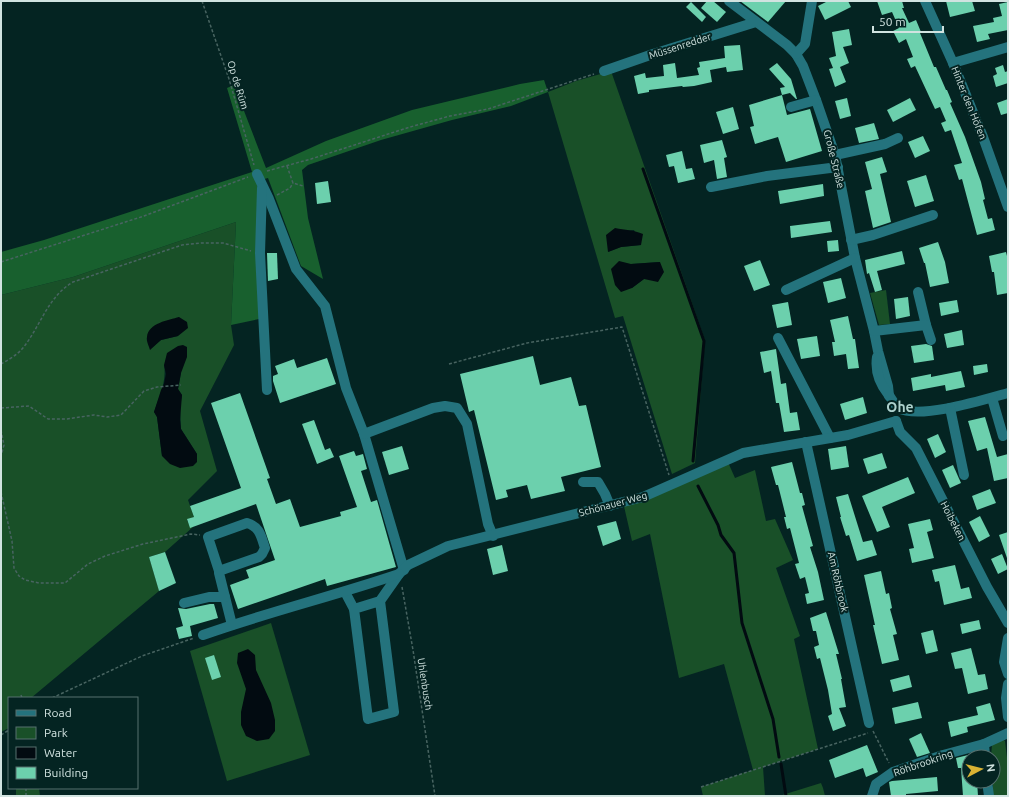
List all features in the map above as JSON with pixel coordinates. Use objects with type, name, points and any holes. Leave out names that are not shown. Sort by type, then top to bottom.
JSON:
[{"type":"street","name":"Große Straße","points":[[729,1],[787,45],[796,54],[803,66],[835,155],[855,258],[874,330],[889,396],[899,408]]},
{"type":"street","points":[[796,54],[805,44],[812,1]]},
{"type":"street","name":"Hinter den Höfen","points":[[926,1],[983,137],[1008,206]]},
{"type":"street","name":"Müssenredder","points":[[604,71],[756,22]]},
{"type":"street","points":[[953,63],[1008,47]]},
{"type":"street","points":[[791,107],[816,100]]},
{"type":"street","points":[[835,155],[885,144],[898,138]]},
{"type":"street","points":[[711,187],[767,176],[838,167]]},
{"type":"street","points":[[257,174],[269,199],[296,269],[325,306],[346,388],[364,434],[402,572]]},
{"type":"street","points":[[262,185],[260,254],[267,390]]},
{"type":"street","points":[[851,240],[873,235],[934,215]]},
{"type":"street","points":[[786,290],[855,258]]},
{"type":"street","points":[[918,292],[931,340]]},
{"type":"street","points":[[874,330],[926,325]]},
{"type":"street","points":[[778,338],[830,438]]},
{"type":"street","points":[[896,421],[899,408],[907,411],[914,411],[950,408],[1008,393]]},
{"type":"street","points":[[992,398],[1003,436]]},
{"type":"street","points":[[364,434],[432,408],[444,406],[457,408],[467,424],[488,524],[493,536]]},
{"type":"street","points":[[950,408],[964,475]]},
{"type":"street","name":"Schönauer Weg","points":[[402,572],[408,565],[448,546],[493,536],[643,497],[743,453],[862,432],[896,421]]},
{"type":"street","name":"Hoibeken","points":[[896,421],[900,432],[916,448],[987,587],[1008,623]]},
{"type":"street","name":"Am Röhbrook","points":[[806,442],[871,727]]},
{"type":"street","points":[[583,482],[598,482],[610,506]]},
{"type":"street","points":[[220,571],[259,557],[262,554],[265,548],[258,529],[254,525],[247,523],[208,537],[220,571],[219,574],[232,625]]},
{"type":"street","points":[[203,635],[345,592],[402,572]]},
{"type":"street","points":[[354,609],[380,601],[402,572]]},
{"type":"street","points":[[345,592],[354,609],[368,719],[394,712],[380,601]]},
{"type":"street","points":[[184,603],[209,597],[225,597]]},
{"type":"street","points":[[1008,638],[1004,662],[1008,674]]},
{"type":"street","points":[[1008,684],[1006,698],[1008,717]]},
{"type":"street","name":"Röhbrookring","points":[[872,796],[876,784],[893,772],[943,755],[984,744],[1008,733]]},
{"type":"street","points":[[984,744],[984,749]]},
{"type":"path","name":"Op de Rüm","points":[[202,1],[229,79],[257,174]]},
{"type":"path","points":[[1,262],[144,216],[257,174],[410,127],[450,116],[488,109],[604,71]]},
{"type":"path","points":[[287,166],[293,184]]},
{"type":"path","points":[[293,184],[303,186]]},
{"type":"path","points":[[269,199],[290,188],[293,184]]},
{"type":"path","points":[[1,364],[21,350],[55,298],[64,288],[73,282],[182,245],[223,243],[260,254]]},
{"type":"path","points":[[449,364],[527,343],[622,327],[672,484]]},
{"type":"path","points":[[1,408],[28,406],[48,419],[67,419],[94,415],[107,417],[121,415],[144,391],[157,387],[181,385]]},
{"type":"path","points":[[1,430],[4,445],[1,456]]},
{"type":"path","points":[[1,492],[12,541],[14,568],[19,576],[25,580],[39,583],[65,583],[88,564],[105,556],[137,546],[191,534],[208,537]]},
{"type":"path","name":"Uhlenbusch","points":[[402,572],[435,796]]},
{"type":"path","points":[[54,697],[142,656],[203,635]]},
{"type":"path","points":[[701,787],[871,727],[893,772]]},
{"type":"green space","points":[[611,71],[705,340],[695,463],[672,474],[623,316],[615,318],[548,92],[576,81]],"holes":[[[634,230],[641,245],[621,247],[608,252],[627,231]],[[659,262],[644,279],[632,288],[631,264]]]},
{"type":"green space","points":[[544,80],[548,92],[511,106],[452,120],[381,140],[308,165],[302,170],[308,218],[323,279],[301,266],[268,178],[257,181],[264,318],[231,325],[236,222],[73,277],[1,295],[1,252],[44,240],[252,172],[227,88],[234,85],[266,168],[326,141],[412,110],[520,84]]},
{"type":"green space","points":[[236,222],[231,325],[234,345],[200,411],[217,471],[188,500],[194,517],[187,520],[190,527],[193,527],[165,552],[149,557],[159,591],[32,697],[8,697],[8,728],[1,732],[1,295],[73,277]],"holes":[[[179,317],[178,336],[161,340],[150,349]],[[164,365],[181,373],[178,389],[182,395],[180,407],[181,429],[197,454],[162,456],[157,417],[154,412],[163,383],[165,371]]]},
{"type":"green space","points":[[886,290],[890,324],[879,325],[870,293]]},
{"type":"green space","points":[[727,460],[735,478],[755,470],[766,521],[775,519],[793,560],[776,568],[800,636],[794,639],[818,749],[763,767],[765,796],[703,796],[701,787],[753,770],[724,664],[679,678],[650,534],[632,541],[623,502]]},
{"type":"green space","points":[[271,623],[310,755],[227,781],[190,651]]},
{"type":"green space","points":[[1002,739],[1005,741],[1008,766],[1008,796],[993,796],[993,789],[1001,789],[1001,749],[992,749],[992,744]]},
{"type":"green space","points":[[821,783],[825,796],[779,796]]},
{"type":"green space","points":[[16,789],[39,789],[40,796],[16,796]]},
{"type":"water","points":[[615,228],[643,234],[641,245],[621,247],[608,252],[606,235]]},
{"type":"water","points":[[619,261],[631,264],[660,262],[664,272],[658,282],[644,279],[632,288],[621,292],[615,285],[611,269]]},
{"type":"water","points":[[179,317],[187,322],[188,328],[178,336],[161,340],[150,350],[147,339],[148,332],[151,328],[165,321]]},
{"type":"water","points":[[183,345],[187,347],[187,357],[181,373],[178,389],[182,395],[180,420],[181,429],[197,454],[197,462],[193,466],[180,468],[170,464],[162,456],[157,417],[154,412],[164,384],[166,374],[164,365],[167,353],[178,346]]},
{"type":"water","points":[[248,649],[255,655],[256,670],[271,703],[275,720],[275,731],[269,739],[257,741],[246,736],[241,725],[241,712],[246,689],[237,663],[238,653]]},
{"type":"building","points":[[707,1],[713,1],[726,12],[717,22],[701,8]]},
{"type":"building","points":[[740,1],[786,1],[768,22]]},
{"type":"building","points":[[828,1],[848,1],[851,7],[825,20],[818,6]]},
{"type":"building","points":[[877,1],[902,1],[904,8],[902,8],[909,23],[916,20],[934,67],[936,67],[952,102],[950,103],[965,137],[981,182],[985,199],[983,200],[988,219],[992,218],[995,230],[977,235],[962,179],[959,180],[954,165],[962,163],[951,130],[945,132],[941,123],[946,121],[940,107],[935,109],[915,66],[911,68],[907,59],[913,57],[906,39],[899,43],[893,31],[899,28],[892,12],[882,15]]},
{"type":"building","points":[[946,1],[972,1],[975,11],[950,17]]},
{"type":"building","points":[[691,2],[706,17],[702,22],[686,7]]},
{"type":"building","points":[[1008,2],[1008,30],[988,34],[990,39],[977,42],[973,26],[994,22],[993,18],[1002,16],[999,4]]},
{"type":"building","points":[[849,29],[852,45],[843,47],[849,63],[840,67],[846,82],[835,87],[829,69],[833,68],[829,58],[836,56],[832,32]]},
{"type":"building","points":[[740,45],[743,70],[727,72],[726,67],[710,70],[712,82],[694,86],[649,90],[649,92],[638,94],[634,76],[645,73],[646,78],[664,76],[663,65],[675,63],[677,78],[699,75],[697,68],[700,67],[699,62],[725,58],[724,46]]},
{"type":"building","points":[[777,63],[791,79],[797,99],[790,93],[782,95],[780,88],[785,87],[769,69]]},
{"type":"building","points":[[1003,65],[1005,72],[1008,71],[1008,83],[996,87],[993,76],[997,74],[995,68]]},
{"type":"building","points":[[782,95],[787,115],[810,109],[822,151],[786,162],[778,137],[755,144],[750,127],[754,126],[749,105]]},
{"type":"building","points":[[847,98],[851,116],[840,119],[835,101]]},
{"type":"building","points":[[910,98],[916,110],[893,122],[887,110]]},
{"type":"building","points":[[1008,99],[1008,113],[1001,115],[997,103]]},
{"type":"building","points":[[733,107],[739,129],[723,134],[716,112]]},
{"type":"building","points":[[874,123],[879,139],[859,143],[855,128]]},
{"type":"building","points":[[923,136],[930,151],[915,158],[908,142]]},
{"type":"building","points":[[722,140],[727,157],[724,158],[727,177],[717,179],[714,160],[704,163],[700,145]]},
{"type":"building","points":[[682,151],[686,169],[692,168],[695,179],[678,183],[674,166],[669,167],[666,155]]},
{"type":"building","points":[[882,157],[887,172],[880,174],[891,222],[873,228],[865,191],[872,189],[865,162]]},
{"type":"building","points":[[926,175],[934,201],[915,207],[907,181]]},
{"type":"building","points":[[328,181],[331,202],[317,204],[315,183]]},
{"type":"building","points":[[823,184],[824,196],[780,204],[778,191]]},
{"type":"building","points":[[830,221],[832,232],[791,238],[790,226]]},
{"type":"building","points":[[838,240],[839,251],[828,252],[827,241]]},
{"type":"building","points":[[938,242],[945,262],[949,283],[930,287],[925,263],[919,248]]},
{"type":"building","points":[[902,251],[905,264],[877,271],[882,290],[875,292],[869,273],[867,274],[865,260]]},
{"type":"building","points":[[1006,252],[1008,260],[1008,293],[997,295],[994,272],[992,272],[989,256]]},
{"type":"building","points":[[267,253],[277,253],[278,279],[268,281]]},
{"type":"building","points":[[760,260],[770,285],[754,291],[744,266]]},
{"type":"building","points":[[841,278],[846,298],[828,303],[823,282]]},
{"type":"building","points":[[908,297],[910,316],[896,319],[894,299]]},
{"type":"building","points":[[957,300],[959,312],[941,316],[939,303]]},
{"type":"building","points":[[788,302],[792,325],[777,328],[772,305]]},
{"type":"building","points":[[848,316],[853,339],[855,339],[859,368],[848,369],[846,354],[834,356],[832,342],[835,342],[830,320]]},
{"type":"building","points":[[962,330],[964,345],[947,348],[944,334]]},
{"type":"building","points":[[817,336],[820,356],[801,359],[797,339]]},
{"type":"building","points":[[926,344],[932,346],[934,360],[914,363],[911,346]]},
{"type":"building","points":[[776,349],[781,384],[786,383],[790,413],[797,412],[800,430],[784,432],[779,403],[776,403],[771,371],[764,373],[760,352]]},
{"type":"building","points":[[533,356],[540,385],[571,377],[579,406],[586,405],[601,467],[561,477],[565,491],[531,499],[527,485],[506,490],[508,497],[496,500],[474,410],[469,412],[460,374]]},
{"type":"building","points":[[327,358],[336,384],[280,403],[273,381],[273,376],[278,374],[275,366],[294,359],[297,368]]},
{"type":"building","points":[[987,364],[988,372],[974,375],[973,366]]},
{"type":"building","points":[[961,371],[965,387],[946,391],[945,385],[913,391],[911,378],[931,374],[931,377]]},
{"type":"building","points":[[240,393],[270,478],[267,479],[276,504],[290,499],[300,527],[341,516],[340,512],[357,507],[339,456],[354,451],[356,456],[363,454],[367,469],[361,471],[371,502],[377,500],[396,567],[327,586],[325,579],[238,609],[230,585],[249,578],[246,570],[275,560],[256,504],[190,528],[187,519],[194,517],[190,506],[241,488],[211,403]]},
{"type":"building","points":[[863,397],[867,413],[845,420],[840,404]]},
{"type":"building","points":[[985,417],[997,457],[1008,454],[1008,478],[994,481],[987,448],[977,451],[968,421]]},
{"type":"building","points":[[314,420],[325,450],[330,448],[334,457],[317,464],[302,424]]},
{"type":"building","points":[[938,434],[946,452],[935,458],[927,439]]},
{"type":"building","points":[[402,446],[409,469],[389,475],[382,452]]},
{"type":"building","points":[[846,446],[849,467],[831,470],[828,449]]},
{"type":"building","points":[[882,453],[887,468],[868,474],[863,459]]},
{"type":"building","points":[[792,462],[800,493],[802,493],[805,505],[802,506],[813,546],[810,547],[818,572],[824,600],[807,604],[805,594],[809,593],[805,577],[800,579],[795,564],[799,563],[790,528],[787,529],[784,517],[786,517],[778,485],[776,485],[771,467]]},
{"type":"building","points":[[953,465],[961,483],[950,488],[942,470]]},
{"type":"building","points":[[908,477],[915,493],[882,507],[890,527],[877,532],[862,496]]},
{"type":"building","points":[[990,489],[996,503],[977,510],[972,496]]},
{"type":"building","points":[[848,494],[863,542],[872,540],[877,555],[857,561],[849,535],[846,536],[836,497]]},
{"type":"building","points":[[980,516],[990,536],[979,542],[969,522]]},
{"type":"building","points":[[930,519],[933,530],[927,532],[934,558],[912,563],[909,549],[914,548],[908,524]]},
{"type":"building","points":[[616,521],[621,539],[603,546],[597,526]]},
{"type":"building","points":[[1008,532],[1008,558],[1007,558],[999,535]]},
{"type":"building","points":[[502,545],[508,571],[493,575],[487,549]]},
{"type":"building","points":[[165,552],[176,583],[159,591],[149,557]]},
{"type":"building","points":[[1002,554],[1008,569],[998,574],[991,559]]},
{"type":"building","points":[[955,565],[961,589],[969,587],[972,598],[944,605],[939,581],[935,582],[932,570]]},
{"type":"building","points":[[881,571],[886,594],[889,593],[892,608],[890,609],[897,634],[893,635],[899,660],[882,664],[864,575]]},
{"type":"building","points":[[214,604],[218,618],[190,626],[192,636],[179,639],[176,628],[183,626],[178,608],[186,609]]},
{"type":"building","points":[[826,612],[839,654],[836,654],[842,679],[846,707],[839,708],[846,726],[833,731],[828,716],[832,714],[828,690],[820,658],[817,659],[814,647],[819,645],[816,631],[813,631],[810,618]]},
{"type":"building","points":[[979,620],[981,629],[962,634],[960,624]]},
{"type":"building","points":[[933,630],[938,651],[926,654],[921,633]]},
{"type":"building","points":[[971,648],[978,675],[985,674],[988,689],[968,694],[962,668],[955,669],[951,653]]},
{"type":"building","points":[[214,655],[221,677],[212,680],[205,658]]},
{"type":"building","points":[[909,675],[912,687],[893,692],[890,680]]},
{"type":"building","points":[[918,702],[922,718],[895,724],[892,708]]},
{"type":"building","points":[[990,703],[995,720],[967,727],[968,732],[951,737],[948,722],[978,715],[976,707]]},
{"type":"building","points":[[921,733],[930,753],[917,757],[909,739]]},
{"type":"building","points":[[867,745],[878,772],[866,777],[863,768],[835,778],[829,760]]},
{"type":"building","points":[[961,757],[961,768],[958,768],[956,758]]},
{"type":"building","points":[[937,777],[938,791],[906,794],[906,796],[891,796],[889,782]]},
{"type":"building","points":[[962,789],[978,789],[978,796],[963,796]]},
{"type":"waterway","points":[[643,169],[704,341],[693,461]]},
{"type":"waterway","points":[[698,486],[718,525],[721,535],[734,553],[742,623],[773,719],[779,757]]},
{"type":"waterway","points":[[781,764],[786,796]]},
{"type":"district","name":"Ohe","points":[[900,407]]}]
